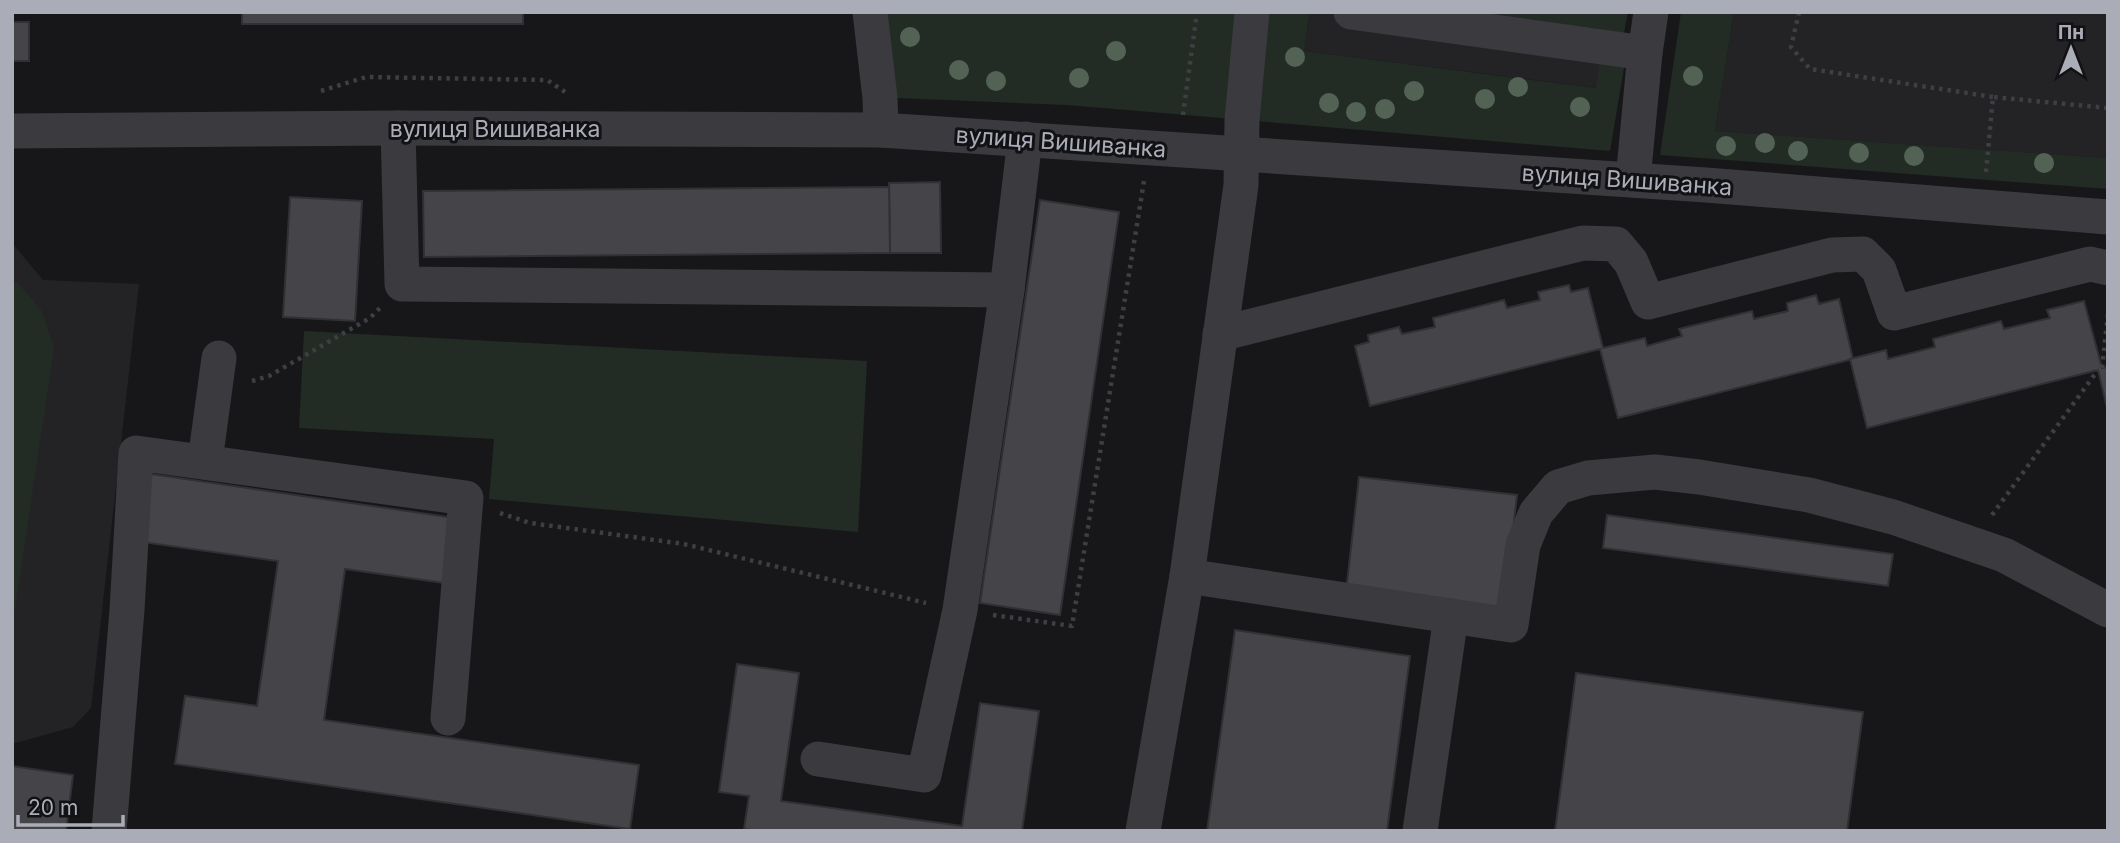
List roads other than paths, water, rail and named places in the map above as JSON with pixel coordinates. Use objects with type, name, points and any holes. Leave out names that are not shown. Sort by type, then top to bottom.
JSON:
[{"type":"street","points":[[870,12],[881,130]]},
{"type":"street","points":[[1143,831],[1187,576],[1241,185],[1252,12]]},
{"type":"street","points":[[1351,12],[1645,52]]},
{"type":"street","points":[[1633,180],[1651,12]]},
{"type":"street","points":[[398,128],[402,284],[1007,290]]},
{"type":"street","name":"вулиця Вишиванка","points":[[12,131],[398,128],[881,130],[1633,180],[2108,217]]},
{"type":"street","points":[[818,760],[924,775],[960,610],[1007,290],[1025,139]]},
{"type":"street","points":[[1220,334],[1583,243],[1616,244],[1631,262],[1648,302],[1832,255],[1863,254],[1879,270],[1894,313],[2090,264],[2108,268]]},
{"type":"street","points":[[205,461],[219,358]]},
{"type":"street","points":[[109,831],[127,610],[136,453],[466,498],[449,718]]},
{"type":"street","points":[[1187,576],[1511,625],[1523,545],[1536,513],[1558,487],[1588,478],[1655,472],[1781,491],[1892,517],[2004,555],[2108,610]]},
{"type":"street","points":[[1420,831],[1451,616]]}]
